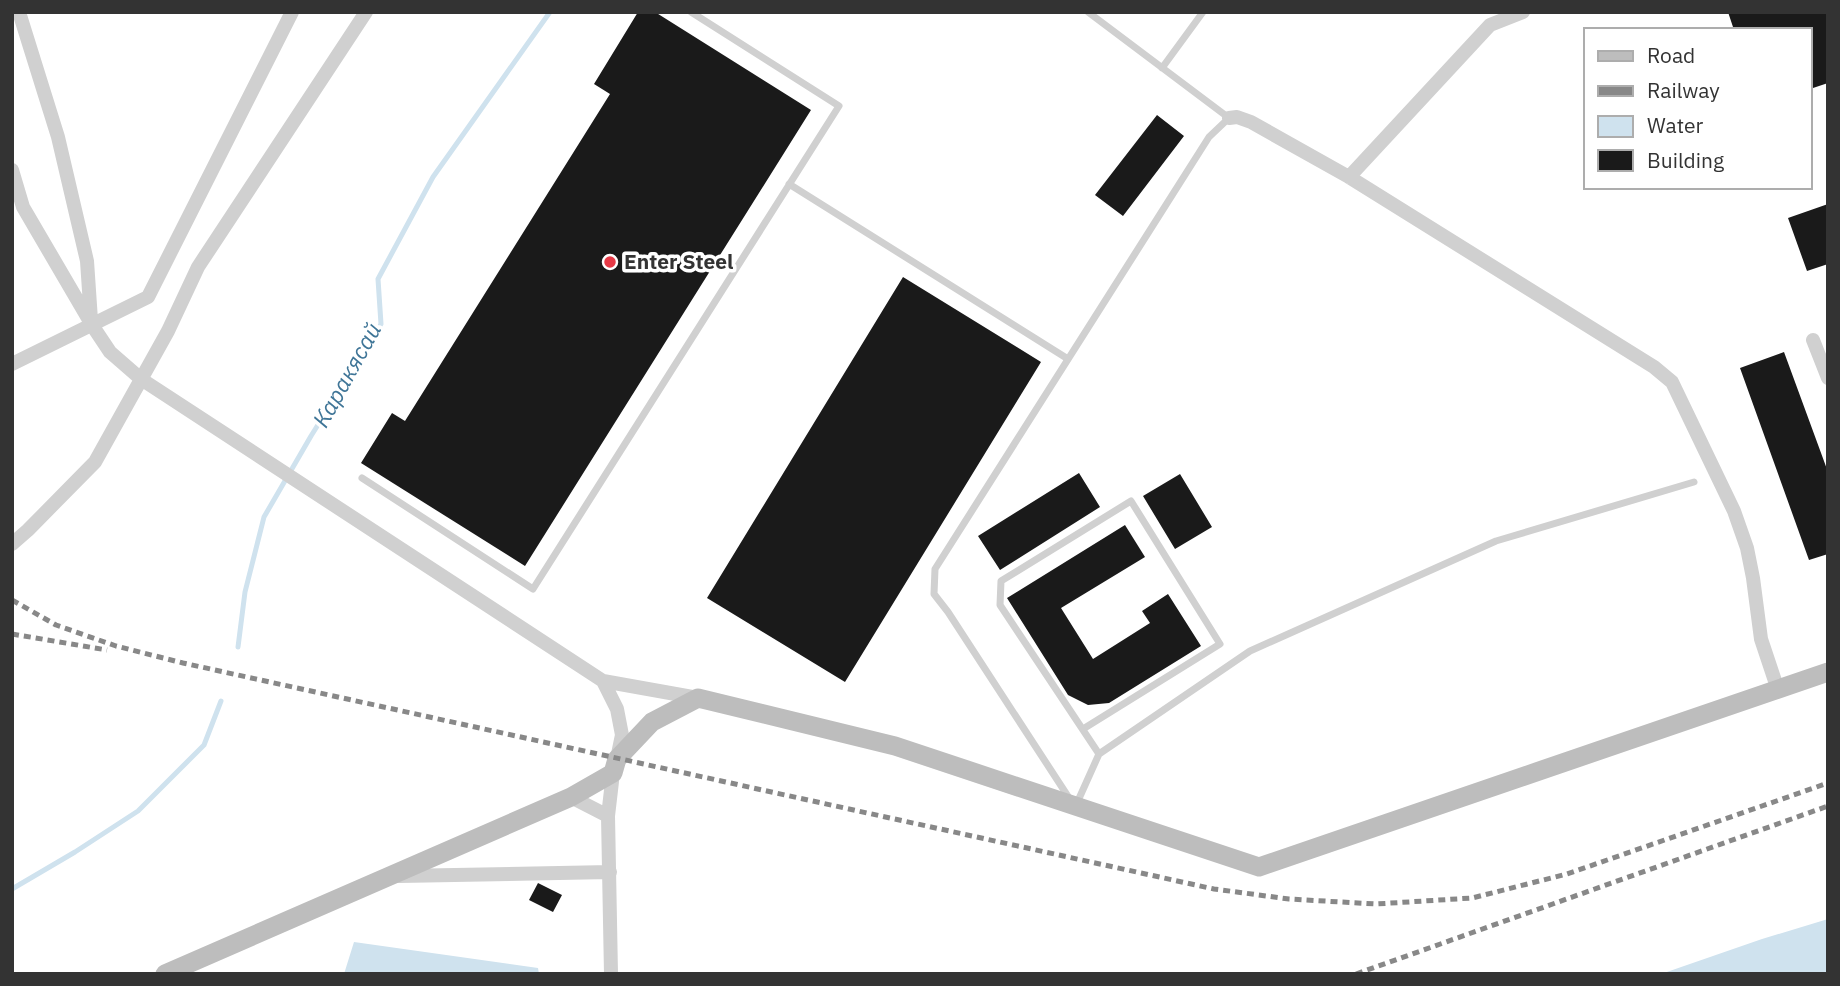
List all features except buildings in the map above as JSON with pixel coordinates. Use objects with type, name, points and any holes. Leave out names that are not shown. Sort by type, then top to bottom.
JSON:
[{"type":"street","points":[[19,12],[58,137],[87,261],[92,325]]},
{"type":"street","points":[[12,364],[148,297],[292,12]]},
{"type":"street","points":[[12,544],[95,462],[168,331],[198,267],[366,12]]},
{"type":"street","points":[[1349,177],[1490,25],[1523,12]]},
{"type":"street","points":[[1229,118],[1237,117],[1251,122],[1349,177],[1654,367],[1672,382],[1734,511],[1747,548],[1761,639],[1778,690]]},
{"type":"street","points":[[12,170],[23,207],[92,325],[110,352],[141,379],[603,681],[698,698],[895,746],[1259,867],[1828,672]]},
{"type":"street","points":[[1813,340],[1828,378]]},
{"type":"street","points":[[603,681],[617,709],[622,735],[608,816],[611,974]]},
{"type":"street","points":[[164,974],[572,797],[615,766],[652,722],[698,698]]},
{"type":"street","points":[[572,797],[608,816]]},
{"type":"street","points":[[391,876],[610,872]]},
{"type":"lane","points":[[362,478],[533,589],[839,106],[691,12]]},
{"type":"lane","points":[[1076,807],[934,594],[935,569],[1209,137],[1229,118],[1088,12]]},
{"type":"lane","points":[[1162,68],[1203,12]]},
{"type":"lane","points":[[789,184],[1068,359]]},
{"type":"lane","points":[[1076,807],[1099,754],[1250,651],[1496,541],[1694,482]]},
{"type":"lane","points":[[1083,729],[1220,644],[1131,501],[1001,581],[1000,605],[1099,754]]},
{"type":"water","points":[[1828,919],[1828,974],[1661,974],[1762,939]]},
{"type":"water","points":[[354,942],[538,968],[539,974],[344,974]]},
{"type":"waterway","name":"Каракясай","points":[[238,647],[245,592],[264,517],[381,324],[378,279],[433,177],[550,12]]},
{"type":"waterway","name":"Каракясай","points":[[12,889],[138,811],[204,745],[221,701]]},
{"type":"railway","points":[[12,600],[56,625],[116,646],[183,663],[1214,889],[1289,899],[1376,904],[1472,898],[1567,874],[1828,783]]},
{"type":"railway","points":[[12,634],[107,650]]},
{"type":"railway","points":[[1356,974],[1828,806]]},
{"type":"place","name":"Enter Steel","points":[[610,262]]}]
